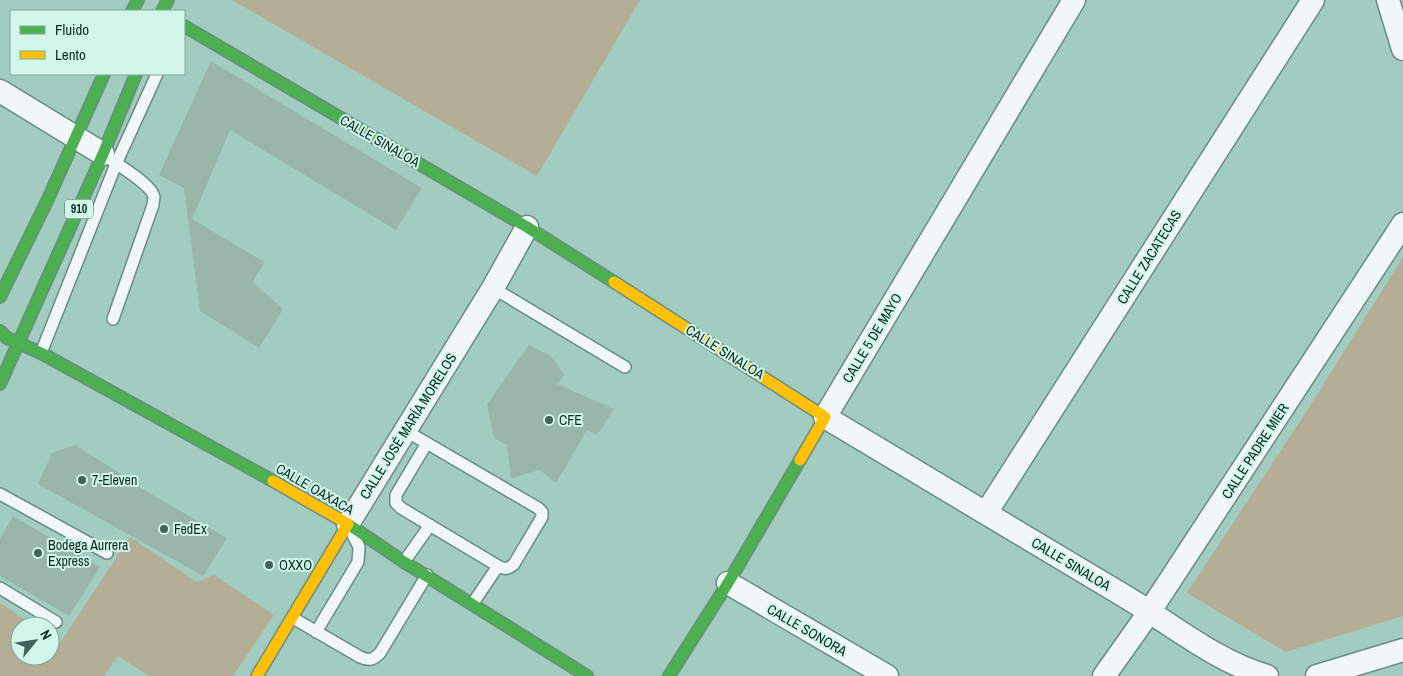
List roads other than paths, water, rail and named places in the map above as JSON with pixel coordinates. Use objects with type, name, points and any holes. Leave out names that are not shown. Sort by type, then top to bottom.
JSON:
[{"type":"street","name":"CALLE 5 DE MAYO","points":[[669,676],[728,583],[804,450],[815,423],[1074,0]]},
{"type":"street","name":"CALLE ZACATECAS","points":[[986,513],[1313,0]]},
{"type":"street","points":[[1388,0],[1403,49]]},
{"type":"street","name":"CALLE SINALOA","points":[[185,27],[527,227],[786,390],[815,423],[986,513],[1240,666],[1268,676]]},
{"type":"street","name":"910","points":[[0,297],[6,269],[48,199],[104,75]]},
{"type":"street","name":"910","points":[[0,384],[4,362],[20,343],[110,159],[136,75]]},
{"type":"street","points":[[0,91],[110,159]]},
{"type":"street","name":"CALLE PADRE MIER","points":[[1104,676],[1150,611],[1403,224]]},
{"type":"street","name":"CALLE JOSÉ MARÍA MORELOS","points":[[258,676],[348,524],[494,288],[527,227]]},
{"type":"street","name":"CALLE OAXACA","points":[[0,331],[7,338],[42,354],[197,438],[348,524],[404,562],[427,574],[587,676]]},
{"type":"street","points":[[786,390],[802,414]]},
{"type":"street","points":[[804,450],[815,423]]},
{"type":"street","name":"CALLE SONORA","points":[[728,583],[886,676]]},
{"type":"street","points":[[1317,676],[1403,650]]},
{"type":"lane","points":[[42,354],[110,159],[156,75]]},
{"type":"lane","points":[[110,159],[152,191],[154,197],[153,205],[113,319]]},
{"type":"lane","points":[[494,288],[625,367]]},
{"type":"lane","points":[[406,430],[542,512],[542,517],[514,564],[509,568],[504,569],[498,566],[401,508],[396,503],[396,495],[427,443]]},
{"type":"lane","points":[[0,494],[107,553]]},
{"type":"lane","points":[[316,632],[358,562],[359,547],[348,524]]},
{"type":"lane","points":[[404,562],[430,525]]},
{"type":"lane","points":[[473,603],[498,566]]},
{"type":"lane","points":[[292,618],[367,661],[373,660],[380,653],[427,574]]},
{"type":"lane","points":[[0,588],[46,616]]},
{"type":"place","name":"CFE","points":[[549,420]]},
{"type":"place","name":"7-Eleven","points":[[82,480]]},
{"type":"place","name":"FedEx","points":[[164,529]]},
{"type":"place","name":"Bodega Aurrera Express","points":[[38,553]]},
{"type":"place","name":"OXXO","points":[[269,565]]}]
